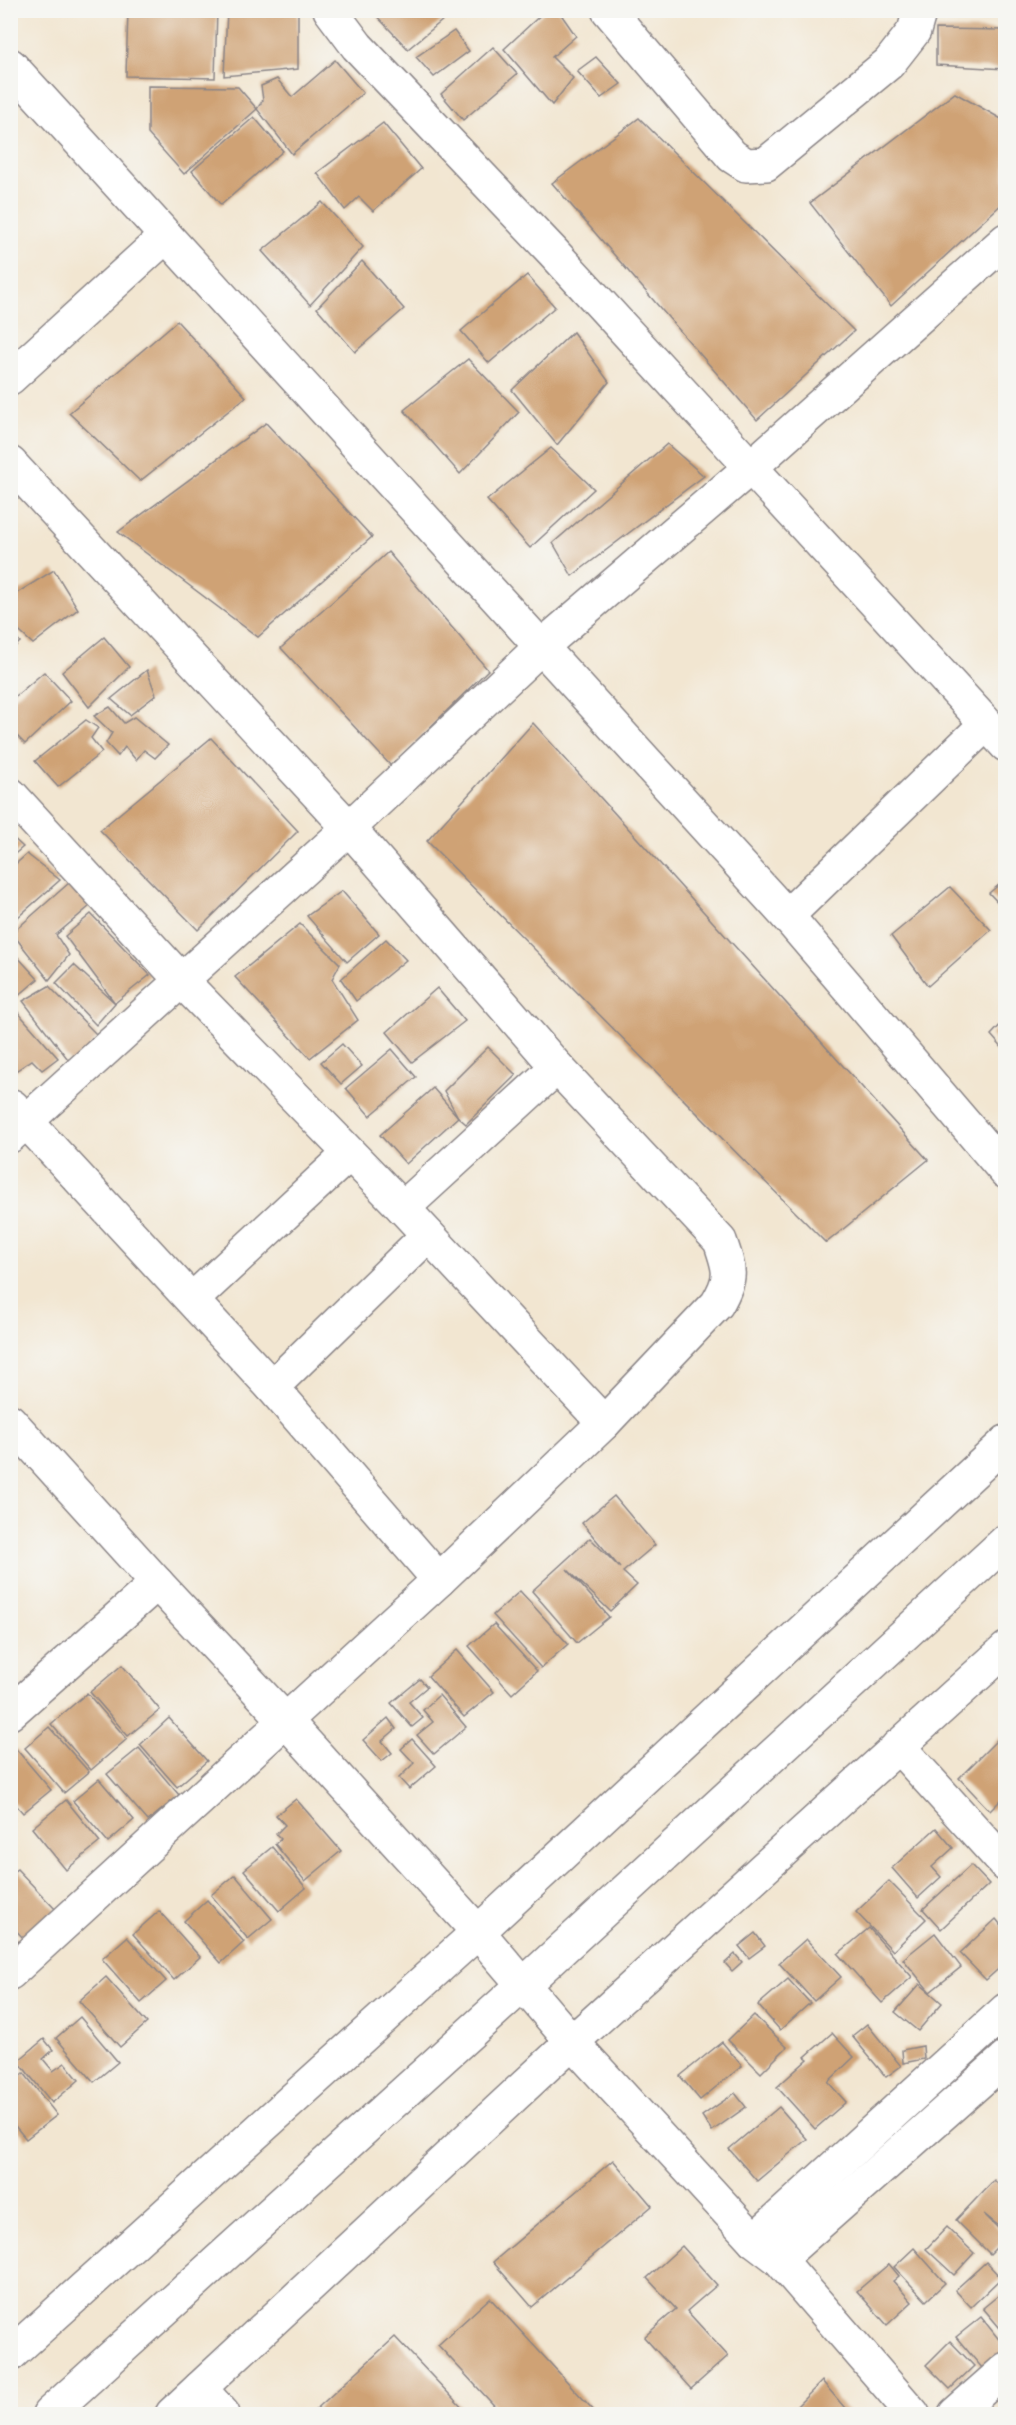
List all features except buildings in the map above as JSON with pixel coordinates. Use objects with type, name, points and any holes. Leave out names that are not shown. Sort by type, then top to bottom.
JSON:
[{"type":"street","points":[[330,10],[357,46],[553,252],[996,734],[787,916]]},
{"type":"street","points":[[608,10],[732,156],[746,165],[766,164],[889,63],[914,31],[920,10]]},
{"type":"street","points":[[10,65],[787,916],[1005,1172]]},
{"type":"street","points":[[10,378],[166,236]]},
{"type":"street","points":[[439,1580],[272,1387],[192,1300],[16,1121],[182,981],[541,647],[751,467],[1005,240]]},
{"type":"street","points":[[10,463],[349,828],[557,1066],[720,1241],[729,1265],[728,1285],[717,1304],[604,1423],[439,1580],[10,1973]]},
{"type":"street","points":[[10,794],[182,981],[403,1208],[604,1423]]},
{"type":"street","points":[[403,1208],[557,1066]]},
{"type":"street","points":[[192,1300],[349,1154]]},
{"type":"street","points":[[272,1387],[428,1235]]},
{"type":"street","points":[[10,1421],[478,1932],[572,2042],[766,2249],[913,2415]]},
{"type":"street","points":[[10,2355],[478,1932],[1005,1442]]},
{"type":"street","points":[[49,2415],[524,1984],[1005,1541]]},
{"type":"street","points":[[10,1713],[157,1583]]},
{"type":"street","points":[[172,2415],[572,2042],[1005,1649]]},
{"type":"street","points":[[898,1746],[1005,1865]]},
{"type":"street","points":[[766,2249],[1005,2010]]},
{"type":"street","points":[[766,2249],[1005,2058]]},
{"type":"street","points":[[955,2415],[1005,2369]]},
{"type":"street","points":[[200,2388],[223,2415]]}]
